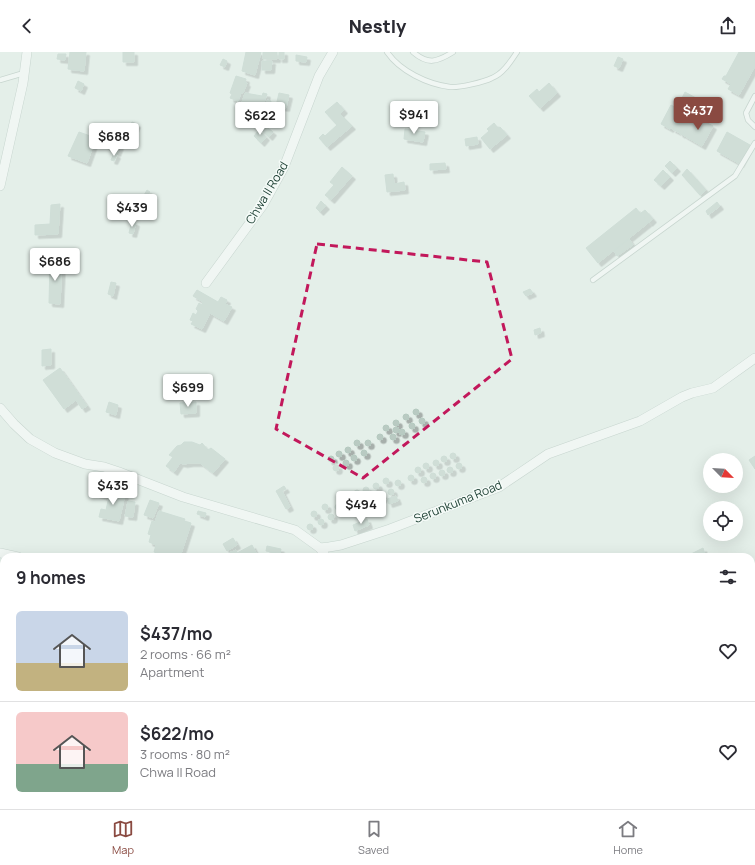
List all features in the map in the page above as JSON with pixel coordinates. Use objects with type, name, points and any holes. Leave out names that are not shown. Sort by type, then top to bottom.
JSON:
[{"type":"street","points":[[0,186],[24,73],[27,52]]},
{"type":"street","name":"Chwa II Road","points":[[206,283],[263,205],[284,167],[319,76],[333,52]]},
{"type":"street","name":"Serunkuma Road","points":[[320,548],[341,545],[390,529],[499,486],[548,454],[640,421],[682,397],[713,388],[755,358]]},
{"type":"street","points":[[0,408],[30,439],[55,453],[85,464],[104,467],[119,472],[183,497],[295,530],[320,548],[323,553]]},
{"type":"lane","points":[[387,52],[393,60],[421,79],[451,87],[494,78],[508,65],[517,52]]},
{"type":"lane","points":[[413,52],[431,62],[440,60],[453,52]]},
{"type":"lane","points":[[0,80],[24,73]]},
{"type":"lane","points":[[755,96],[746,113],[748,120],[755,127]]},
{"type":"lane","points":[[593,280],[735,176],[755,143]]},
{"type":"highlighted area","points":[[317,244],[487,262],[512,359],[363,478],[276,429]]},
{"type":"building","points":[[70,52],[86,52],[84,71],[68,69]]},
{"type":"building","points":[[123,52],[134,52],[134,62],[123,62]]},
{"type":"building","points":[[246,52],[261,52],[255,75],[242,71]]},
{"type":"building","points":[[263,52],[277,52],[277,59],[263,59]]},
{"type":"building","points":[[279,52],[284,52],[284,59],[279,59]]},
{"type":"building","points":[[739,52],[755,52],[755,66],[739,95],[728,89],[731,84],[722,79],[726,76]]},
{"type":"building","points":[[58,54],[66,54],[65,60],[57,59]]},
{"type":"building","points":[[296,55],[307,57],[306,62],[296,61]]},
{"type":"building","points":[[618,57],[623,59],[619,68],[614,66]]},
{"type":"building","points":[[223,59],[227,61],[225,67],[220,65]]},
{"type":"building","points":[[262,61],[272,61],[271,70],[262,70]]},
{"type":"building","points":[[236,76],[246,79],[245,83],[247,83],[238,101],[230,98],[232,94],[230,93]]},
{"type":"building","points":[[78,81],[84,84],[81,91],[75,88]]},
{"type":"building","points":[[549,83],[557,93],[540,108],[529,96],[537,89],[539,92]]},
{"type":"building","points":[[685,92],[696,98],[693,105],[681,100]]},
{"type":"building","points":[[245,93],[262,96],[263,93],[267,94],[256,124],[237,117]]},
{"type":"building","points":[[279,93],[289,95],[286,108],[276,106]]},
{"type":"building","points":[[267,100],[271,101],[269,109],[265,108]]},
{"type":"building","points":[[337,102],[344,110],[340,114],[352,126],[327,147],[319,138],[323,134],[325,136],[337,125],[325,112]]},
{"type":"building","points":[[671,105],[680,110],[670,129],[661,124]]},
{"type":"building","points":[[682,110],[689,114],[678,132],[672,129]]},
{"type":"building","points":[[262,111],[279,115],[277,122],[260,117]]},
{"type":"building","points":[[689,114],[693,116],[682,135],[679,133]]},
{"type":"building","points":[[694,116],[713,126],[702,146],[683,135]]},
{"type":"building","points":[[132,122],[137,124],[132,135],[127,132]]},
{"type":"building","points":[[494,123],[507,135],[490,149],[481,138],[489,131],[487,129]]},
{"type":"building","points":[[264,125],[273,132],[269,137],[260,129]]},
{"type":"building","points":[[405,129],[425,132],[423,142],[404,139]]},
{"type":"building","points":[[259,130],[266,137],[261,143],[254,136]]},
{"type":"building","points":[[79,132],[96,138],[87,163],[68,156]]},
{"type":"building","points":[[727,132],[750,145],[740,164],[717,151]]},
{"type":"building","points":[[477,137],[478,144],[466,146],[465,139]]},
{"type":"building","points":[[113,139],[121,143],[117,153],[109,150]]},
{"type":"building","points":[[114,153],[117,155],[114,161],[111,160]]},
{"type":"building","points":[[670,161],[677,168],[672,173],[665,166]]},
{"type":"building","points":[[445,163],[446,169],[430,170],[430,164]]},
{"type":"building","points":[[342,167],[352,176],[331,200],[325,195],[334,185],[330,182]]},
{"type":"building","points":[[687,169],[706,190],[700,195],[682,175]]},
{"type":"building","points":[[663,170],[670,177],[661,186],[654,180]]},
{"type":"building","points":[[393,174],[394,184],[404,182],[405,190],[387,192],[385,175]]},
{"type":"building","points":[[147,190],[150,192],[146,199],[143,197]]},
{"type":"building","points":[[321,201],[326,206],[320,212],[316,208]]},
{"type":"building","points":[[717,202],[720,206],[708,215],[706,211]]},
{"type":"building","points":[[60,204],[58,234],[35,235],[35,225],[50,224],[51,205]]},
{"type":"building","points":[[636,208],[648,223],[598,263],[586,248]]},
{"type":"building","points":[[645,210],[653,219],[649,223],[641,213]]},
{"type":"building","points":[[132,221],[136,223],[133,234],[129,233]]},
{"type":"building","points":[[629,239],[633,245],[617,256],[614,251]]},
{"type":"building","points":[[50,262],[62,262],[60,304],[49,303]]},
{"type":"building","points":[[111,282],[116,283],[113,296],[108,294]]},
{"type":"building","points":[[530,289],[533,293],[526,296],[523,292]]},
{"type":"building","points":[[197,290],[218,302],[221,297],[227,300],[225,304],[232,307],[224,321],[210,313],[202,329],[191,324],[193,321],[190,320],[193,313],[196,315],[198,311],[196,309],[199,303],[202,305],[203,302],[193,296]]},
{"type":"building","points":[[540,328],[541,333],[535,335],[534,330]]},
{"type":"building","points":[[51,349],[51,365],[42,366],[42,350]]},
{"type":"building","points":[[60,368],[87,406],[82,409],[76,400],[64,409],[43,380]]},
{"type":"building","points":[[109,402],[118,405],[116,415],[106,412]]},
{"type":"building","points":[[196,402],[196,413],[181,414],[180,403]]},
{"type":"building","points":[[416,409],[419,412],[416,415],[413,412]]},
{"type":"building","points":[[406,414],[409,417],[406,420],[403,417]]},
{"type":"building","points":[[422,418],[425,421],[422,424],[419,421]]},
{"type":"building","points":[[396,420],[399,423],[396,426],[393,423]]},
{"type":"building","points":[[412,423],[415,426],[412,429],[409,426]]},
{"type":"building","points":[[386,425],[389,428],[386,431],[383,428]]},
{"type":"building","points":[[396,427],[399,430],[396,433],[393,430]]},
{"type":"building","points":[[402,429],[405,432],[402,435],[399,432]]},
{"type":"building","points":[[380,434],[383,437],[380,440],[377,437]]},
{"type":"building","points":[[393,434],[396,437],[393,440],[390,437]]},
{"type":"building","points":[[357,440],[360,443],[357,446],[354,443]]},
{"type":"building","points":[[368,440],[371,443],[368,446],[365,443]]},
{"type":"building","points":[[184,442],[192,442],[200,445],[202,443],[208,450],[211,448],[225,459],[213,473],[200,463],[180,463],[174,472],[166,466],[173,457],[169,455],[177,446]]},
{"type":"building","points":[[348,447],[351,450],[348,453],[345,450]]},
{"type":"building","points":[[364,450],[367,453],[364,456],[361,453]]},
{"type":"building","points":[[339,451],[342,454],[339,457],[336,454]]},
{"type":"building","points":[[453,453],[456,456],[453,459],[450,456]]},
{"type":"building","points":[[354,455],[357,458],[354,461],[351,458]]},
{"type":"building","points":[[331,456],[334,459],[331,462],[328,459]]},
{"type":"building","points":[[444,456],[447,459],[444,462],[441,459]]},
{"type":"building","points":[[755,456],[755,469],[749,460]]},
{"type":"building","points":[[346,460],[349,463],[346,466],[343,463]]},
{"type":"building","points":[[436,460],[439,463],[436,466],[433,463]]},
{"type":"building","points":[[426,463],[429,466],[426,469],[423,466]]},
{"type":"building","points":[[459,463],[462,466],[459,469],[456,466]]},
{"type":"building","points":[[336,465],[339,468],[336,471],[333,468]]},
{"type":"building","points":[[418,467],[421,470],[418,473],[415,470]]},
{"type":"building","points":[[450,467],[453,470],[450,473],[447,470]]},
{"type":"building","points":[[442,470],[445,473],[442,476],[439,473]]},
{"type":"building","points":[[433,473],[436,476],[433,479],[430,476]]},
{"type":"building","points":[[411,475],[414,478],[411,481],[408,478]]},
{"type":"building","points":[[424,477],[427,480],[424,483],[421,480]]},
{"type":"building","points":[[386,478],[389,481],[386,484],[383,481]]},
{"type":"building","points":[[398,480],[401,483],[398,486],[395,483]]},
{"type":"building","points":[[376,483],[379,486],[376,489],[373,486]]},
{"type":"building","points":[[99,485],[109,488],[106,497],[96,494]]},
{"type":"building","points":[[284,486],[286,489],[282,491],[290,507],[286,509],[276,491]]},
{"type":"building","points":[[114,487],[117,487],[116,493],[125,495],[119,521],[99,517],[101,509],[106,510],[110,492],[113,493]]},
{"type":"building","points":[[366,487],[369,490],[366,493],[363,490]]},
{"type":"building","points":[[391,489],[394,492],[391,495],[388,492]]},
{"type":"building","points":[[357,490],[360,493],[357,496],[354,493]]},
{"type":"building","points":[[348,494],[351,497],[348,500],[345,497]]},
{"type":"building","points":[[381,494],[384,497],[381,500],[378,497]]},
{"type":"building","points":[[396,496],[398,501],[389,504],[387,499]]},
{"type":"building","points":[[371,497],[374,500],[371,503],[368,500]]},
{"type":"building","points":[[150,500],[159,503],[153,518],[144,515]]},
{"type":"building","points":[[362,500],[365,503],[362,506],[359,503]]},
{"type":"building","points":[[128,501],[135,502],[133,517],[125,516]]},
{"type":"building","points":[[325,504],[328,507],[325,510],[322,507]]},
{"type":"building","points":[[338,504],[341,507],[338,510],[335,507]]},
{"type":"building","points":[[350,505],[353,508],[350,511],[347,508]]},
{"type":"building","points":[[159,511],[185,519],[184,521],[191,523],[181,553],[154,552],[156,545],[149,542],[151,535],[148,534],[152,521],[155,522]]},
{"type":"building","points":[[198,511],[206,513],[205,517],[197,514]]},
{"type":"building","points":[[314,511],[317,514],[314,517],[311,514]]},
{"type":"building","points":[[331,514],[334,517],[331,520],[328,517]]},
{"type":"building","points":[[321,519],[324,522],[321,525],[318,522]]},
{"type":"building","points":[[367,519],[369,525],[355,531],[353,525]]},
{"type":"building","points":[[310,524],[313,527],[310,530],[307,527]]},
{"type":"building","points":[[233,538],[237,545],[227,551],[223,544]]},
{"type":"building","points":[[252,545],[256,553],[237,553]]},
{"type":"building","points":[[267,546],[281,549],[280,553],[266,551]]},
{"type":"building","points":[[703,548],[705,553],[693,553]]},
{"type":"building","points":[[236,550],[237,553],[229,553]]}]
